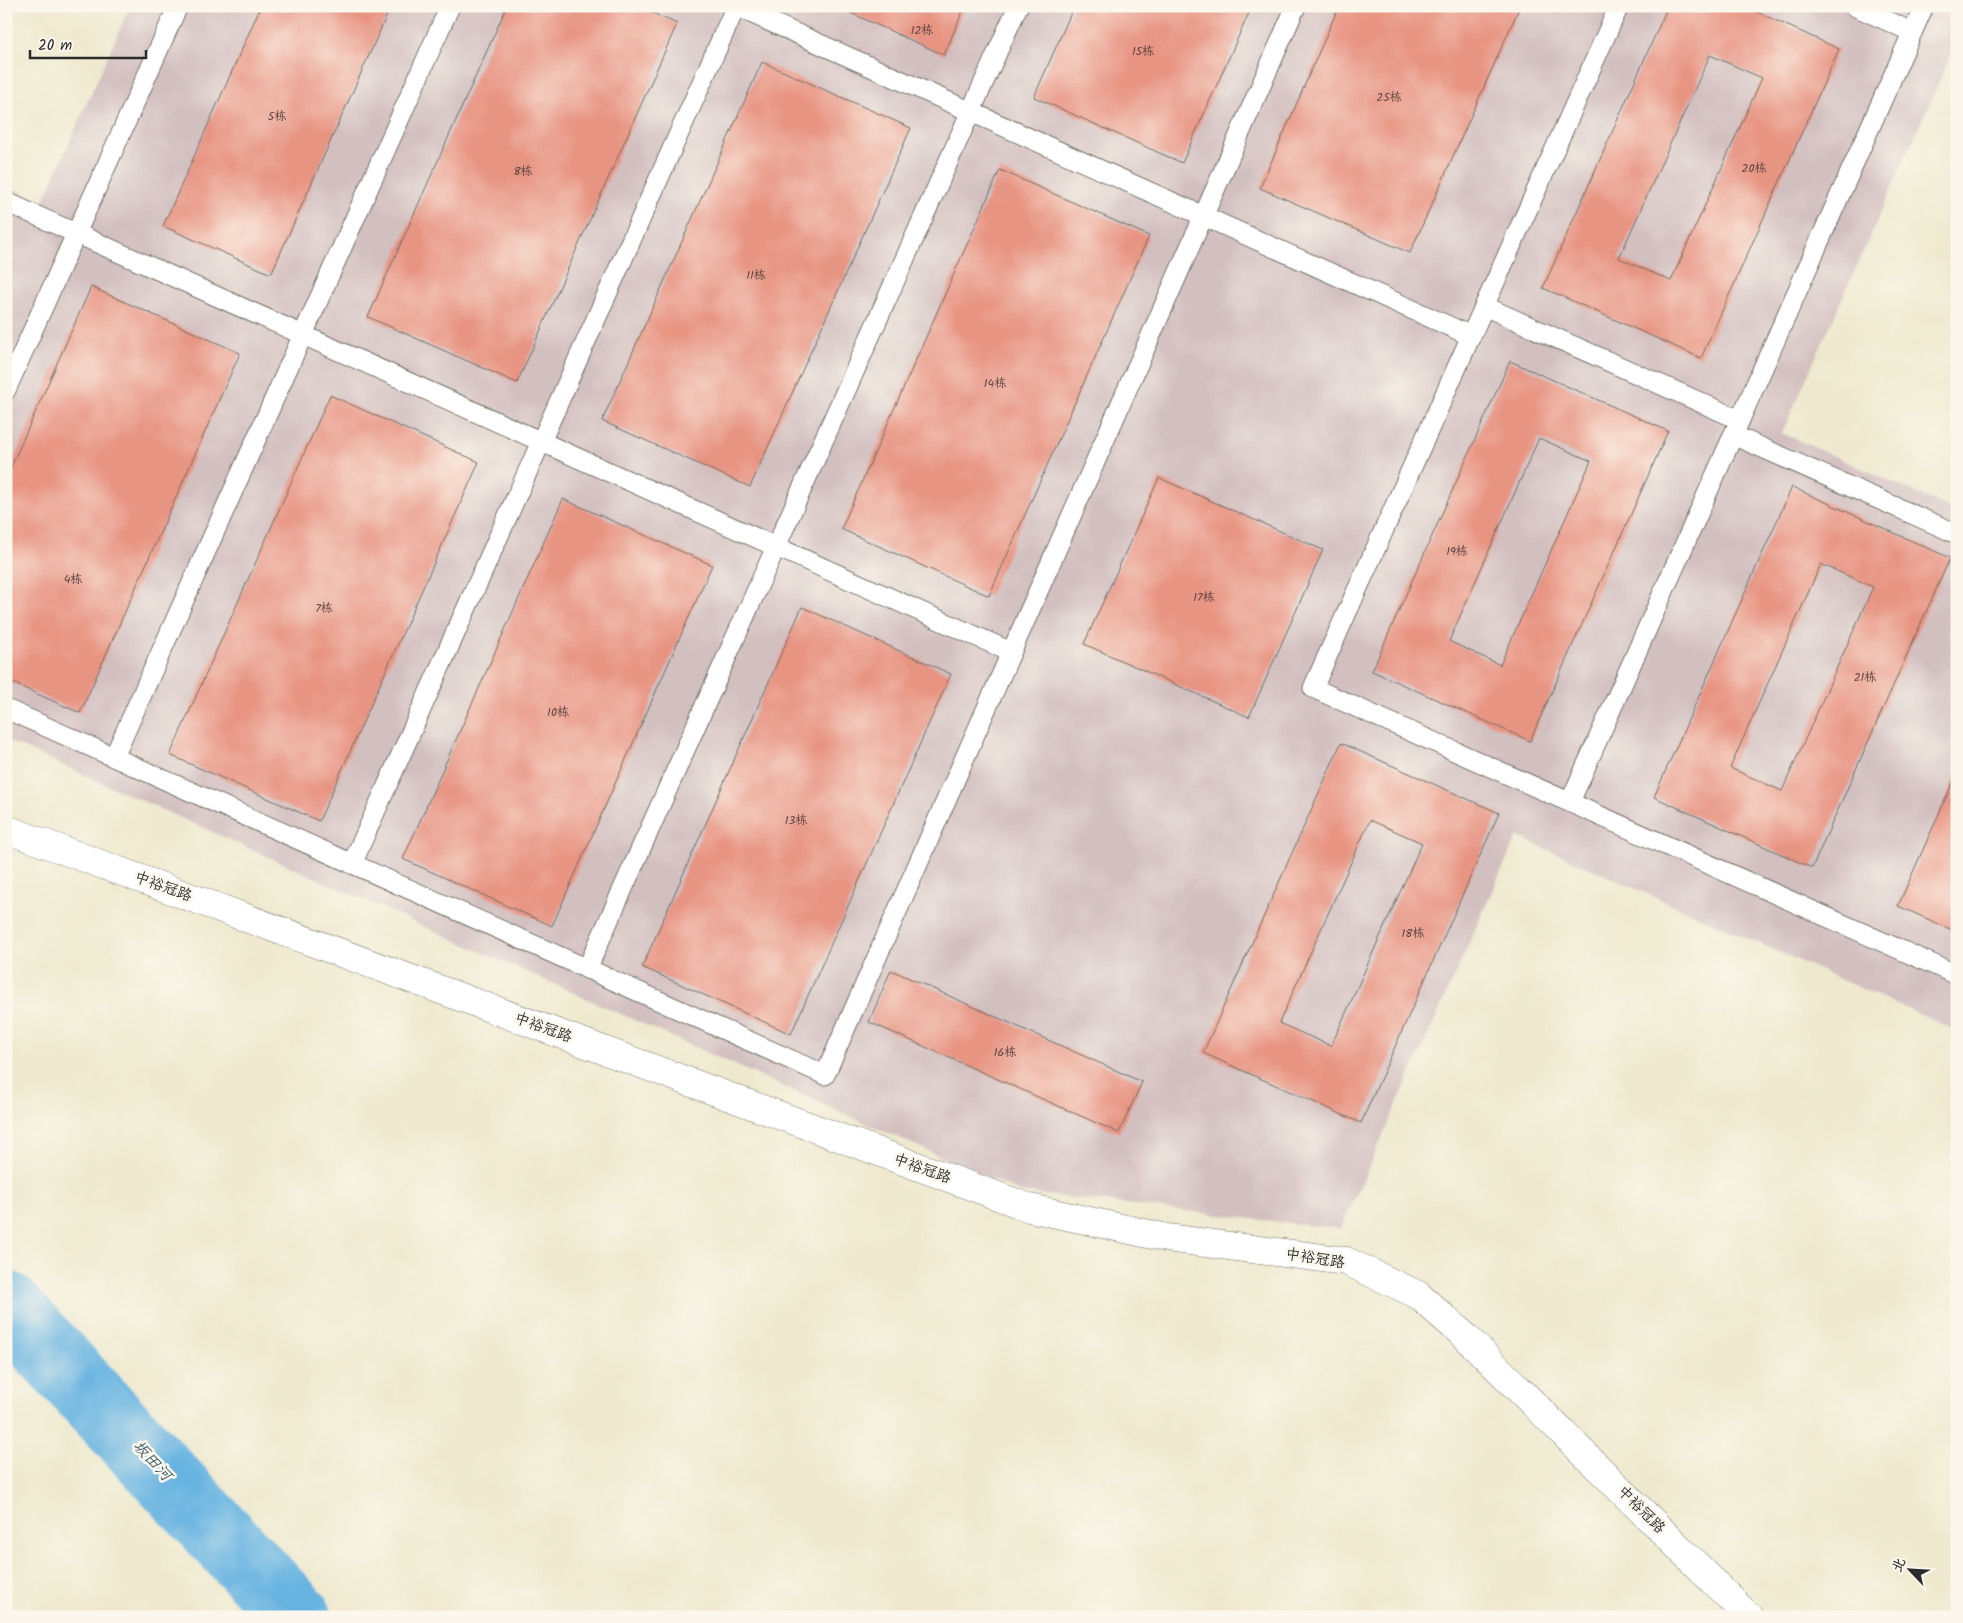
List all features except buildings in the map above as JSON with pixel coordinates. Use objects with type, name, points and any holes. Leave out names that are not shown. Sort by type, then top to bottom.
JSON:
[{"type":"street","name":"中裕冠路","points":[[6,829],[1030,1208],[1167,1238],[1346,1262],[1384,1279],[1418,1295],[1466,1338],[1749,1617]]},
{"type":"lane","points":[[6,390],[178,6]]},
{"type":"lane","points":[[114,757],[450,6]]},
{"type":"lane","points":[[352,864],[736,6],[1471,336]]},
{"type":"lane","points":[[587,969],[1018,6]]},
{"type":"lane","points":[[6,709],[825,1075],[1296,6]]},
{"type":"lane","points":[[1619,6],[1313,688],[1957,974]]},
{"type":"lane","points":[[1854,6],[1912,32]]},
{"type":"lane","points":[[1570,802],[1924,6]]},
{"type":"lane","points":[[6,202],[1011,652]]},
{"type":"lane","points":[[1484,306],[1957,534]]},
{"type":"shaded area","points":[[130,6],[1957,6],[1957,42],[1782,433],[1957,511],[1957,1031],[1517,836],[1341,1229],[1020,1192],[6,740],[6,185],[43,202]]},
{"type":"waterway","name":"坂田河","points":[[6,1306],[297,1617]]}]
